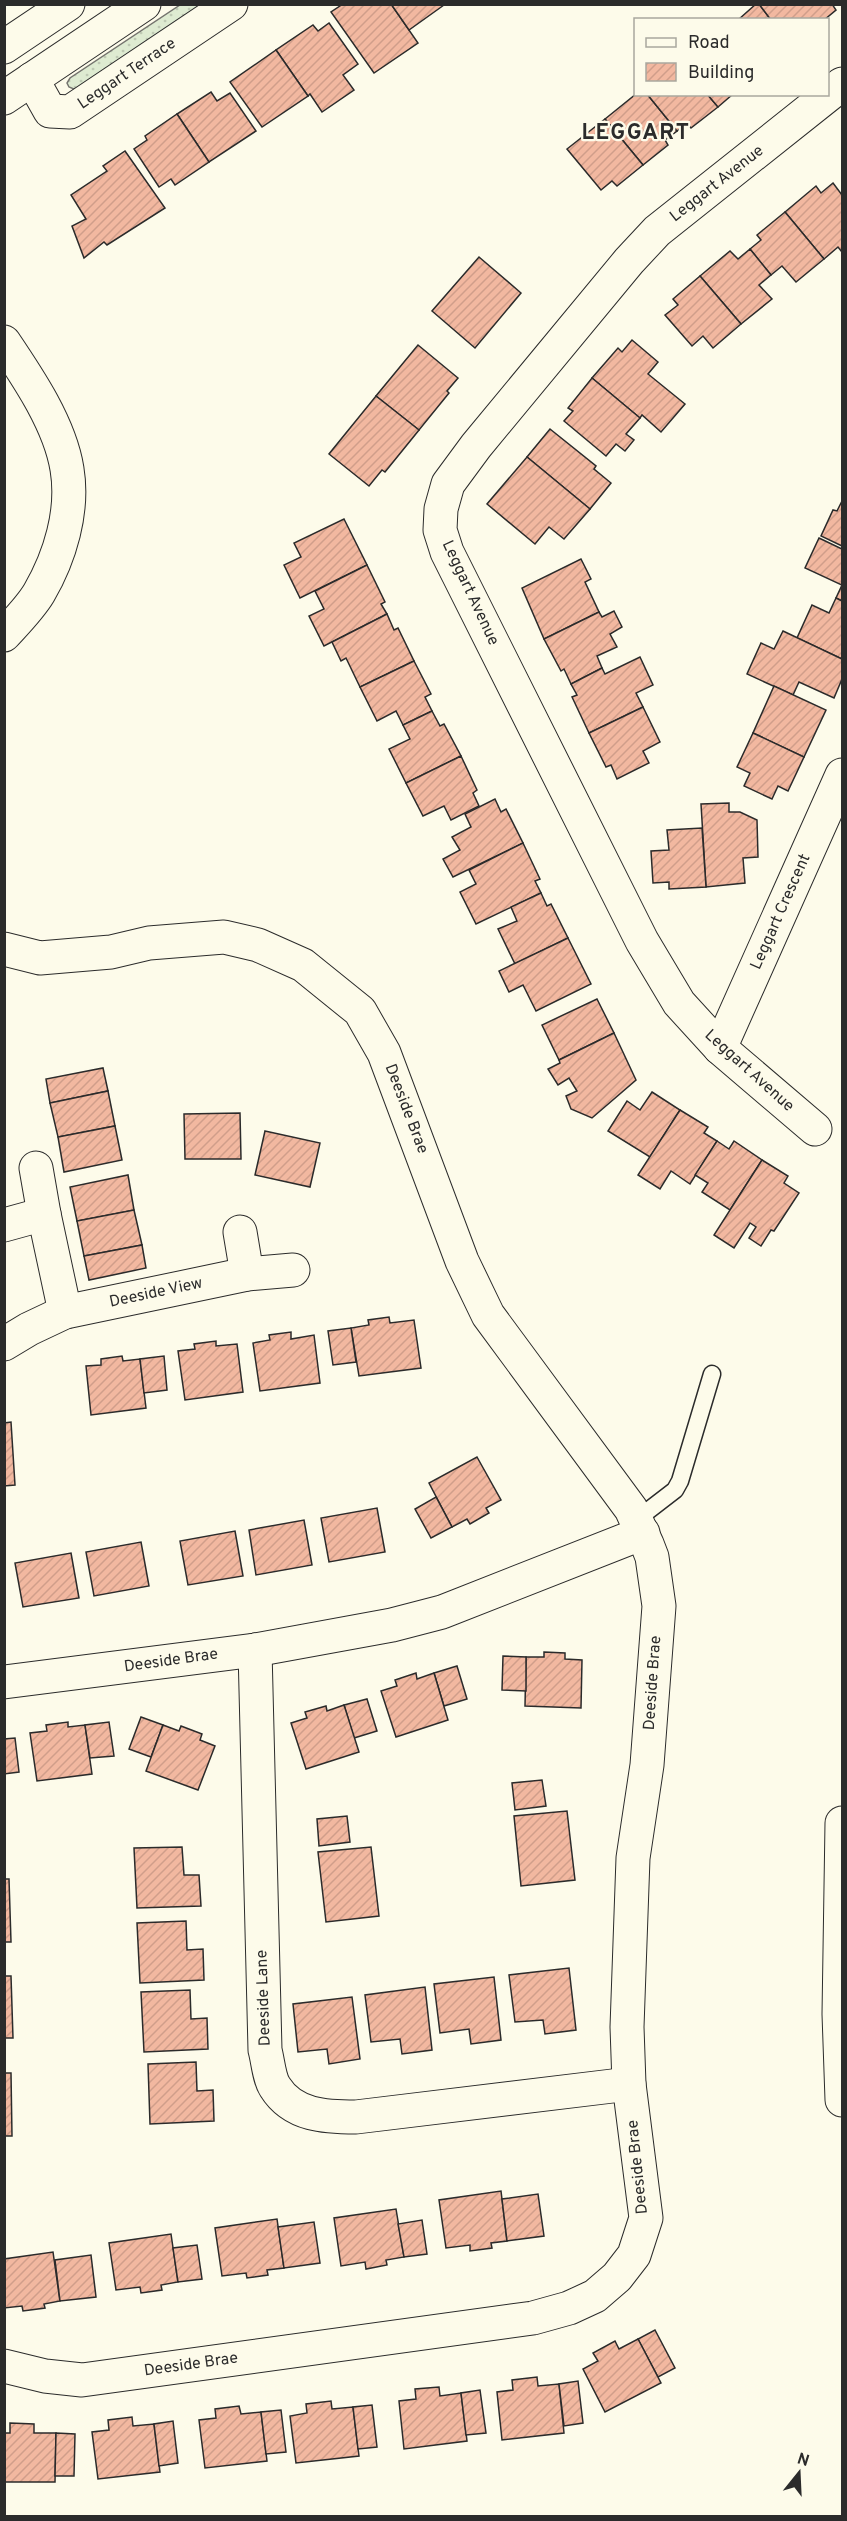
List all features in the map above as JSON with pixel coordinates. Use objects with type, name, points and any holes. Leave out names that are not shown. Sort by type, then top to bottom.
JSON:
[{"type":"street","points":[[4,47],[68,4]]},
{"type":"street","points":[[4,98],[144,4]]},
{"type":"street","name":"Leggart Terrace","points":[[32,79],[50,111],[70,112],[231,4]]},
{"type":"street","name":"Leggart Avenue","points":[[829,95],[843,84]]},
{"type":"street","name":"Leggart Avenue","points":[[815,1129],[720,1048],[679,1003],[642,941],[447,552],[440,530],[441,509],[448,484],[476,446],[657,231],[828,96]]},
{"type":"street","points":[[4,342],[34,386],[53,427],[67,469],[68,517],[58,553],[39,593],[4,635]]},
{"type":"street","name":"Leggart Crescent","points":[[720,1048],[843,775]]},
{"type":"street","name":"Deeside Brae","points":[[4,949],[40,958],[111,952],[149,943],[224,937],[258,945],[303,965],[360,1011],[384,1053],[462,1261],[488,1315],[631,1509],[652,1557],[659,1606],[647,1766],[633,1858],[627,2027],[629,2084],[646,2218],[634,2255],[617,2277],[595,2296],[569,2308],[533,2318],[82,2380],[45,2376],[4,2366]]},
{"type":"street","points":[[36,1168],[65,1312]]},
{"type":"street","points":[[4,1225],[44,1214]]},
{"type":"street","points":[[240,1233],[247,1274]]},
{"type":"street","name":"Deeside View","points":[[4,1344],[65,1312],[247,1274],[293,1270]]},
{"type":"street","name":"Deeside Brae","points":[[4,1682],[255,1650],[392,1625],[442,1612],[639,1526]]},
{"type":"street","name":"Deeside Lane","points":[[255,1650],[265,2050],[274,2086],[291,2105],[321,2117],[356,2117],[629,2084]]},
{"type":"street","points":[[843,1823],[839,2014],[843,2100]]},
{"type":"lane","points":[[639,1526],[675,1490],[680,1481],[712,1374]]},
{"type":"green space","points":[[180,5],[205,5],[76,90],[69,87],[67,83],[70,78]]},
{"type":"building","points":[[343,4],[391,4],[418,43],[374,73],[331,12]]},
{"type":"building","points":[[391,4],[443,4],[444,5],[409,30]]},
{"type":"building","points":[[759,4],[770,18],[740,18]]},
{"type":"building","points":[[759,4],[832,4],[836,10],[826,18],[770,18]]},
{"type":"building","points":[[329,23],[358,64],[343,75],[354,90],[322,112],[276,50],[313,25],[318,31]]},
{"type":"building","points":[[276,50],[308,96],[262,127],[230,82]]},
{"type":"building","points":[[211,92],[217,101],[230,93],[256,131],[209,162],[177,114]]},
{"type":"building","points":[[634,96],[649,96],[677,131],[665,140],[668,145],[643,165],[605,119]]},
{"type":"building","points":[[649,96],[709,96],[718,107],[691,128],[687,123],[677,131]]},
{"type":"building","points":[[709,96],[731,96],[718,107]]},
{"type":"building","points":[[177,114],[209,162],[175,185],[171,179],[159,187],[134,149],[147,140],[145,136]]},
{"type":"building","points":[[605,119],[643,165],[617,186],[612,181],[601,190],[567,149]]},
{"type":"building","points":[[125,151],[165,208],[107,245],[104,242],[84,258],[72,226],[86,219],[71,195],[107,171],[103,166]]},
{"type":"building","points":[[833,183],[842,195],[842,252],[838,247],[824,259],[785,212],[816,186],[821,193]]},
{"type":"building","points":[[785,212],[824,259],[796,282],[782,266],[771,275],[750,249],[761,240],[757,235]]},
{"type":"building","points":[[750,249],[771,275],[759,285],[772,299],[741,324],[700,276],[730,251],[738,259]]},
{"type":"building","points":[[479,257],[521,293],[475,348],[432,311]]},
{"type":"building","points":[[700,276],[741,324],[713,348],[703,336],[692,346],[665,315],[678,305],[673,299]]},
{"type":"building","points":[[632,340],[658,362],[648,374],[685,404],[661,432],[642,415],[640,418],[592,378],[618,348],[622,352]]},
{"type":"building","points":[[418,345],[458,378],[447,391],[449,393],[419,430],[376,396]]},
{"type":"building","points":[[592,378],[640,418],[626,434],[634,440],[625,451],[616,444],[606,456],[564,421],[573,411],[568,408]]},
{"type":"building","points":[[376,396],[419,430],[385,472],[382,470],[369,486],[329,454]]},
{"type":"building","points":[[550,429],[596,466],[594,469],[611,483],[590,509],[527,457]]},
{"type":"building","points":[[527,457],[590,509],[564,539],[549,527],[535,544],[487,504]]},
{"type":"building","points":[[842,501],[842,546],[821,536],[833,510],[837,511]]},
{"type":"building","points":[[344,519],[367,565],[300,598],[284,565],[301,557],[294,543]]},
{"type":"building","points":[[819,538],[842,549],[842,585],[805,568]]},
{"type":"building","points":[[581,559],[591,579],[585,582],[599,612],[544,639],[522,588]]},
{"type":"building","points":[[367,565],[385,602],[381,604],[387,614],[324,646],[309,616],[324,609],[315,591]]},
{"type":"building","points":[[842,585],[842,601],[836,598]]},
{"type":"building","points":[[836,598],[842,601],[842,659],[797,638],[812,605],[829,613]]},
{"type":"building","points":[[614,611],[622,627],[610,634],[617,647],[597,656],[602,668],[571,684],[564,669],[561,671],[544,639],[599,612],[602,617]]},
{"type":"building","points":[[387,614],[394,630],[398,628],[414,661],[360,687],[346,658],[341,661],[332,642]]},
{"type":"building","points":[[783,631],[842,659],[842,679],[834,698],[799,682],[793,695],[747,674],[761,643],[774,649]]},
{"type":"building","points":[[640,657],[653,685],[636,693],[643,707],[589,733],[572,697],[577,695],[571,684],[602,668],[605,674]]},
{"type":"building","points":[[414,661],[431,694],[425,697],[432,711],[403,725],[396,711],[377,721],[360,687]]},
{"type":"building","points":[[774,686],[826,710],[804,757],[753,733]]},
{"type":"building","points":[[643,707],[660,742],[643,751],[649,763],[617,779],[611,765],[606,767],[589,733]]},
{"type":"building","points":[[432,711],[440,726],[444,724],[461,756],[406,783],[389,749],[410,739],[403,725]]},
{"type":"building","points":[[753,733],[804,757],[788,791],[778,786],[772,799],[744,786],[750,773],[737,767]]},
{"type":"building","points":[[461,756],[477,790],[473,793],[479,806],[451,820],[444,806],[423,816],[406,783]]},
{"type":"building","points":[[495,799],[501,812],[506,809],[523,843],[453,877],[443,859],[460,850],[452,837],[471,827],[465,814]]},
{"type":"building","points":[[729,803],[729,812],[740,812],[757,820],[758,857],[743,858],[745,883],[706,887],[701,804]]},
{"type":"building","points":[[702,828],[706,887],[669,889],[669,882],[653,883],[651,851],[669,850],[667,830]]},
{"type":"building","points":[[523,843],[540,879],[535,881],[541,893],[476,924],[460,892],[476,884],[469,870]]},
{"type":"building","points":[[541,893],[547,906],[551,904],[568,938],[515,964],[498,929],[517,921],[511,907]]},
{"type":"building","points":[[568,938],[591,984],[536,1011],[523,985],[509,992],[499,971]]},
{"type":"building","points":[[597,999],[614,1033],[559,1060],[542,1025]]},
{"type":"building","points":[[614,1033],[636,1080],[592,1118],[571,1109],[566,1096],[577,1091],[569,1078],[558,1085],[548,1069],[560,1063],[559,1060]]},
{"type":"building","points":[[103,1068],[108,1091],[50,1103],[46,1079]]},
{"type":"building","points":[[108,1091],[115,1126],[58,1137],[50,1103]]},
{"type":"building","points":[[652,1092],[680,1110],[650,1157],[608,1131],[627,1101],[640,1110]]},
{"type":"building","points":[[680,1110],[708,1127],[704,1133],[717,1141],[690,1184],[671,1171],[660,1189],[638,1175]]},
{"type":"building","points":[[240,1113],[241,1159],[185,1159],[184,1114]]},
{"type":"building","points":[[115,1126],[122,1160],[64,1172],[58,1137]]},
{"type":"building","points":[[265,1131],[320,1143],[310,1187],[255,1175]]},
{"type":"building","points":[[717,1141],[729,1149],[734,1141],[762,1160],[730,1210],[702,1192],[708,1183],[695,1175]]},
{"type":"building","points":[[762,1160],[788,1176],[784,1183],[799,1193],[774,1231],[771,1230],[761,1246],[749,1238],[756,1227],[750,1223],[734,1248],[714,1235]]},
{"type":"building","points":[[128,1175],[134,1210],[77,1221],[70,1187]]},
{"type":"building","points":[[134,1210],[142,1245],[84,1256],[77,1221]]},
{"type":"building","points":[[142,1245],[146,1268],[89,1280],[84,1256]]},
{"type":"building","points":[[389,1317],[390,1323],[414,1320],[421,1368],[359,1376],[351,1328],[369,1325],[368,1320]]},
{"type":"building","points":[[351,1328],[356,1362],[333,1365],[328,1331]]},
{"type":"building","points":[[291,1332],[291,1339],[314,1335],[320,1383],[260,1391],[253,1343],[270,1340],[269,1335]]},
{"type":"building","points":[[216,1341],[216,1346],[237,1344],[243,1392],[185,1400],[178,1351],[195,1349],[194,1344]]},
{"type":"building","points":[[122,1356],[123,1361],[140,1359],[146,1408],[91,1415],[86,1366],[101,1365],[101,1359]]},
{"type":"building","points":[[164,1356],[167,1390],[144,1393],[140,1359]]},
{"type":"building","points":[[11,1422],[15,1485],[4,1486],[4,1423]]},
{"type":"building","points":[[477,1457],[501,1500],[486,1508],[489,1513],[470,1524],[467,1519],[452,1527],[429,1483]]},
{"type":"building","points":[[436,1497],[452,1527],[431,1538],[415,1509]]},
{"type":"building","points":[[377,1508],[385,1552],[329,1562],[321,1518]]},
{"type":"building","points":[[304,1520],[312,1565],[256,1575],[249,1530]]},
{"type":"building","points":[[235,1531],[243,1576],[188,1585],[180,1541]]},
{"type":"building","points":[[141,1542],[149,1586],[94,1596],[86,1552]]},
{"type":"building","points":[[71,1553],[79,1598],[23,1607],[15,1563]]},
{"type":"building","points":[[544,1652],[565,1653],[565,1659],[582,1660],[581,1708],[525,1706],[526,1657],[544,1657]]},
{"type":"building","points":[[503,1656],[526,1657],[526,1691],[502,1690]]},
{"type":"building","points":[[457,1666],[467,1699],[444,1706],[434,1673]]},
{"type":"building","points":[[416,1673],[417,1679],[434,1673],[448,1720],[396,1737],[381,1691],[397,1686],[395,1680]]},
{"type":"building","points":[[367,1699],[377,1731],[354,1738],[344,1705]]},
{"type":"building","points":[[344,1705],[359,1752],[306,1769],[291,1723],[307,1718],[305,1712],[326,1706],[327,1711]]},
{"type":"building","points":[[141,1717],[163,1725],[151,1757],[129,1749]]},
{"type":"building","points":[[68,1722],[68,1727],[85,1725],[92,1774],[37,1781],[30,1733],[47,1731],[46,1725]]},
{"type":"building","points":[[109,1722],[114,1756],[90,1758],[85,1725]]},
{"type":"building","points":[[163,1725],[179,1731],[181,1726],[202,1734],[200,1740],[215,1746],[198,1790],[146,1771]]},
{"type":"building","points":[[15,1738],[19,1772],[4,1774],[4,1739]]},
{"type":"building","points":[[542,1780],[546,1806],[515,1810],[512,1783]]},
{"type":"building","points":[[567,1811],[575,1880],[521,1886],[514,1816]]},
{"type":"building","points":[[347,1816],[350,1842],[319,1846],[317,1819]]},
{"type":"building","points":[[182,1847],[184,1875],[199,1875],[201,1906],[137,1908],[134,1848]]},
{"type":"building","points":[[371,1847],[379,1916],[326,1922],[318,1852]]},
{"type":"building","points":[[4,1879],[9,1879],[11,1942],[4,1942]]},
{"type":"building","points":[[186,1921],[187,1950],[203,1949],[204,1980],[140,1983],[137,1923]]},
{"type":"building","points":[[569,1968],[576,2030],[545,2034],[543,2020],[515,2022],[509,1975]]},
{"type":"building","points":[[4,1976],[11,1976],[13,2038],[4,2038]]},
{"type":"building","points":[[494,1977],[501,2040],[471,2044],[469,2029],[440,2033],[434,1984]]},
{"type":"building","points":[[425,1987],[432,2050],[402,2054],[400,2039],[371,2042],[365,1995]]},
{"type":"building","points":[[190,1990],[191,2019],[207,2018],[208,2049],[144,2052],[141,1992]]},
{"type":"building","points":[[352,1997],[360,2059],[329,2064],[327,2049],[298,2052],[293,2004]]},
{"type":"building","points":[[196,2062],[197,2091],[213,2090],[214,2121],[150,2124],[148,2064]]},
{"type":"building","points":[[4,2073],[11,2073],[12,2136],[4,2136]]},
{"type":"building","points":[[501,2191],[507,2241],[491,2243],[492,2248],[470,2251],[470,2245],[446,2248],[439,2200]]},
{"type":"building","points":[[538,2194],[544,2236],[507,2241],[502,2199]]},
{"type":"building","points":[[396,2209],[404,2257],[386,2260],[387,2265],[366,2269],[365,2262],[341,2266],[334,2218]]},
{"type":"building","points":[[277,2219],[284,2268],[267,2270],[268,2275],[247,2278],[246,2273],[222,2276],[215,2228]]},
{"type":"building","points":[[422,2220],[427,2254],[404,2257],[398,2224]]},
{"type":"building","points":[[314,2222],[320,2263],[284,2268],[278,2227]]},
{"type":"building","points":[[171,2234],[178,2282],[161,2285],[162,2290],[141,2293],[140,2287],[116,2290],[109,2243]]},
{"type":"building","points":[[197,2245],[202,2279],[178,2282],[173,2248]]},
{"type":"building","points":[[53,2252],[60,2301],[44,2304],[45,2308],[23,2311],[22,2306],[4,2308],[4,2259]]},
{"type":"building","points":[[91,2255],[96,2297],[60,2301],[55,2260]]},
{"type":"building","points":[[655,2330],[675,2368],[658,2377],[638,2339]]},
{"type":"building","points":[[638,2339],[661,2383],[605,2412],[583,2369],[598,2361],[593,2353],[615,2341],[619,2349]]},
{"type":"building","points":[[537,2377],[538,2386],[559,2384],[564,2433],[502,2440],[497,2392],[513,2390],[512,2380]]},
{"type":"building","points":[[578,2381],[583,2423],[564,2426],[559,2384]]},
{"type":"building","points":[[439,2387],[440,2396],[461,2393],[467,2441],[404,2449],[399,2401],[416,2399],[415,2389]]},
{"type":"building","points":[[480,2390],[486,2433],[466,2435],[461,2393]]},
{"type":"building","points":[[331,2401],[332,2409],[353,2407],[359,2456],[296,2463],[290,2416],[307,2413],[306,2404]]},
{"type":"building","points":[[372,2405],[377,2447],[358,2449],[353,2407]]},
{"type":"building","points":[[239,2406],[241,2414],[261,2412],[267,2461],[205,2468],[199,2420],[216,2418],[215,2409]]},
{"type":"building","points":[[281,2410],[286,2452],[266,2454],[261,2412]]},
{"type":"building","points":[[132,2417],[133,2426],[154,2424],[160,2472],[98,2479],[92,2432],[109,2430],[108,2420]]},
{"type":"building","points":[[173,2421],[178,2463],[159,2466],[154,2424]]},
{"type":"building","points":[[10,2423],[34,2424],[34,2433],[56,2433],[55,2482],[4,2482],[4,2433],[10,2433]]},
{"type":"building","points":[[56,2433],[75,2434],[74,2476],[55,2476]]},
{"type":"district","name":"LEGGART","points":[[636,133]]}]
